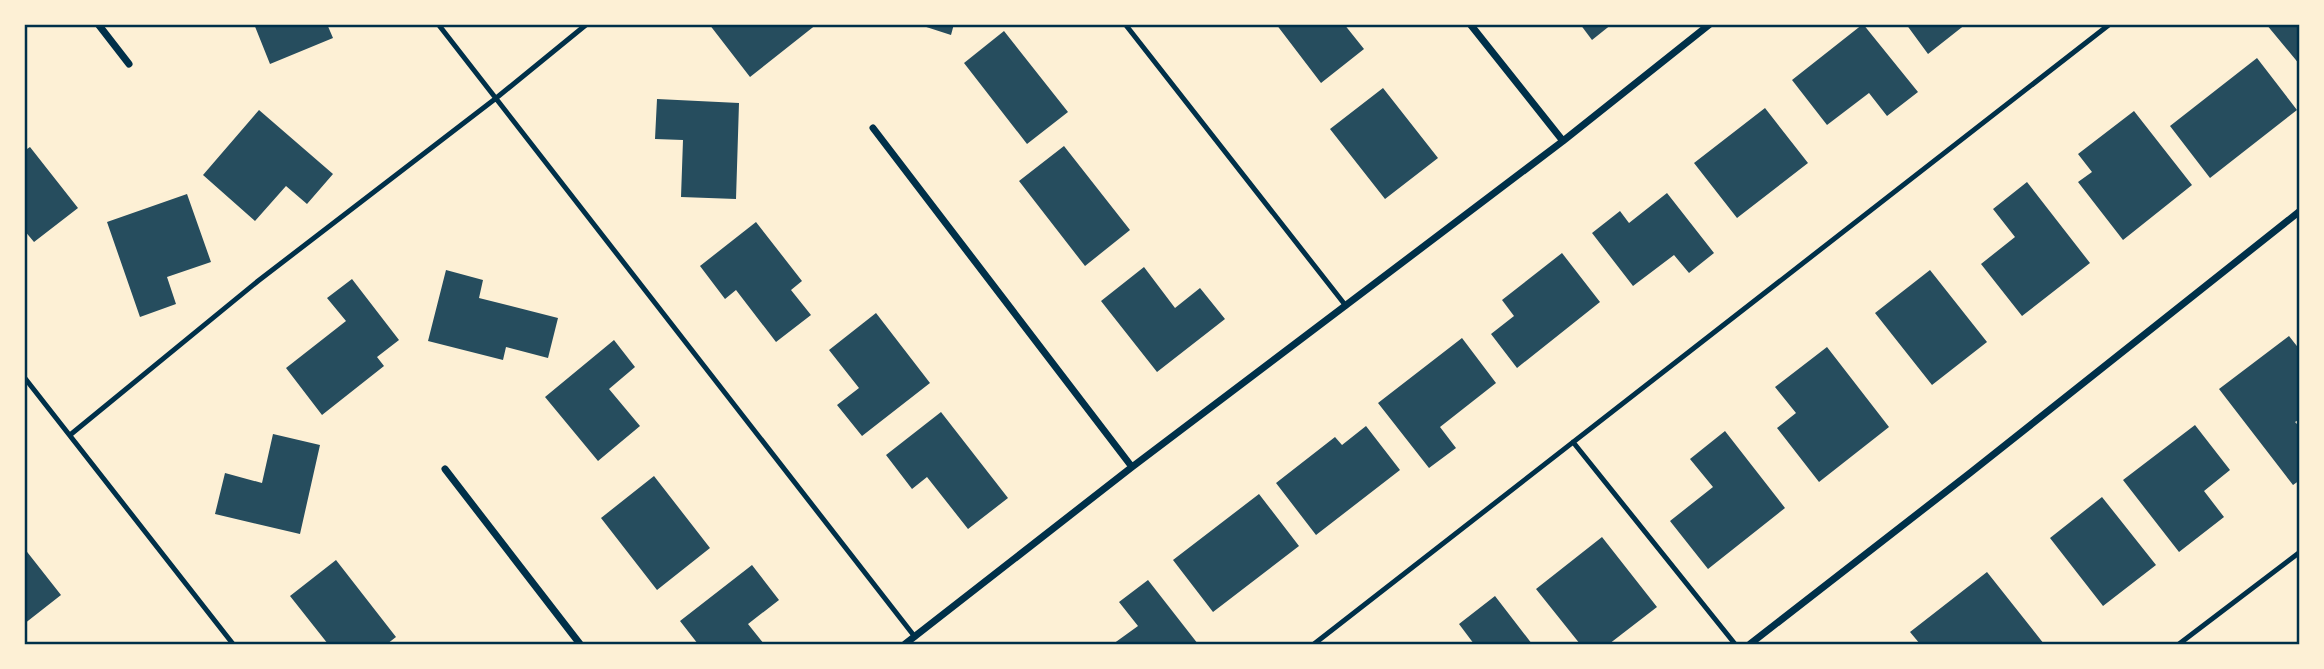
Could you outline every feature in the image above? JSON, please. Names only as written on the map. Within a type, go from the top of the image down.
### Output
[{"type":"street","points":[[98,24],[130,64]]},
{"type":"street","points":[[1470,24],[1563,141]]},
{"type":"street","points":[[905,645],[1132,467],[1563,141],[1710,24]]},
{"type":"street","points":[[873,128],[1132,467]]},
{"type":"street","points":[[1750,645],[2300,211]]},
{"type":"street","points":[[445,470],[580,645]]},
{"type":"lane","points":[[438,24],[915,637]]},
{"type":"lane","points":[[70,435],[258,281],[495,99],[587,24]]},
{"type":"lane","points":[[1125,24],[1346,306]]},
{"type":"lane","points":[[1314,645],[2110,24]]},
{"type":"lane","points":[[24,377],[233,645]]},
{"type":"lane","points":[[1573,442],[1735,645]]},
{"type":"lane","points":[[2179,645],[2300,552]]},
{"type":"building","points":[[254,24],[327,24],[333,38],[270,64]]},
{"type":"building","points":[[709,24],[817,24],[750,77]]},
{"type":"building","points":[[917,24],[954,24],[951,35]]},
{"type":"building","points":[[1276,24],[1344,24],[1364,49],[1321,83]]},
{"type":"building","points":[[1580,24],[1612,24],[1592,40]]},
{"type":"building","points":[[1863,24],[1918,92],[1887,116],[1869,93],[1827,125],[1792,80]]},
{"type":"building","points":[[1906,24],[1966,24],[1928,54]]},
{"type":"building","points":[[2266,24],[2300,24],[2300,65]]},
{"type":"building","points":[[1004,31],[1068,112],[1027,144],[964,63]]},
{"type":"building","points":[[2257,58],[2297,110],[2210,178],[2170,126]]},
{"type":"building","points":[[1383,88],[1438,158],[1385,199],[1330,129]]},
{"type":"building","points":[[657,99],[739,103],[736,199],[681,197],[683,140],[655,139]]},
{"type":"building","points":[[1765,108],[1808,163],[1737,218],[1694,163]]},
{"type":"building","points":[[259,110],[333,174],[307,204],[286,186],[255,221],[203,175]]},
{"type":"building","points":[[2134,111],[2192,185],[2123,240],[2078,182],[2092,172],[2078,154]]},
{"type":"building","points":[[1064,146],[1130,230],[1085,266],[1019,181]]},
{"type":"building","points":[[30,147],[78,208],[34,242],[24,230],[24,151]]},
{"type":"building","points":[[2027,182],[2090,263],[2022,316],[1981,264],[2015,237],[1993,209]]},
{"type":"building","points":[[1667,193],[1714,253],[1689,273],[1674,255],[1633,286],[1592,233],[1620,211],[1629,223]]},
{"type":"building","points":[[187,194],[211,262],[167,277],[176,304],[140,317],[107,222]]},
{"type":"building","points":[[756,222],[802,281],[791,290],[811,315],[776,342],[736,290],[725,299],[700,266]]},
{"type":"building","points":[[1562,253],[1600,302],[1517,368],[1491,334],[1514,316],[1502,300]]},
{"type":"building","points":[[1144,267],[1175,308],[1200,288],[1225,319],[1157,372],[1101,301]]},
{"type":"building","points":[[446,270],[483,280],[479,298],[558,318],[548,358],[506,347],[503,360],[428,341]]},
{"type":"building","points":[[1930,270],[1987,342],[1932,385],[1875,313]]},
{"type":"building","points":[[352,279],[399,340],[377,357],[384,366],[322,415],[286,368],[346,321],[327,298]]},
{"type":"building","points":[[876,313],[930,383],[862,436],[837,405],[859,388],[829,350]]},
{"type":"building","points":[[2289,336],[2300,350],[2300,419],[2295,422],[2300,427],[2300,480],[2293,485],[2219,389]]},
{"type":"building","points":[[1462,338],[1496,383],[1440,427],[1456,448],[1429,468],[1378,403]]},
{"type":"building","points":[[614,340],[635,367],[609,389],[640,426],[598,461],[545,397]]},
{"type":"building","points":[[1827,347],[1889,427],[1819,482],[1777,428],[1796,413],[1775,387]]},
{"type":"building","points":[[941,412],[1008,498],[968,529],[927,477],[912,489],[886,455]]},
{"type":"building","points":[[2195,425],[2230,470],[2204,491],[2224,517],[2179,552],[2123,480]]},
{"type":"building","points":[[1366,426],[1400,470],[1316,535],[1276,483],[1335,437],[1342,445]]},
{"type":"building","points":[[1725,431],[1785,508],[1708,569],[1670,521],[1713,487],[1690,459]]},
{"type":"building","points":[[273,434],[320,445],[300,534],[215,514],[225,473],[262,483]]},
{"type":"building","points":[[654,476],[710,548],[657,590],[601,518]]},
{"type":"building","points":[[1259,494],[1299,546],[1213,612],[1173,560]]},
{"type":"building","points":[[2102,497],[2156,565],[2103,606],[2050,538]]},
{"type":"building","points":[[1602,537],[1657,607],[1609,644],[1580,644],[1536,589]]},
{"type":"building","points":[[24,548],[61,595],[24,624]]},
{"type":"building","points":[[336,560],[396,637],[387,644],[328,644],[290,596]]},
{"type":"building","points":[[752,565],[779,600],[748,624],[764,644],[698,644],[680,621]]},
{"type":"building","points":[[1987,572],[2044,644],[1920,644],[1910,632]]},
{"type":"building","points":[[1148,580],[1198,644],[1113,644],[1138,626],[1119,602]]},
{"type":"building","points":[[1495,596],[1532,644],[1474,644],[1459,624]]}]
